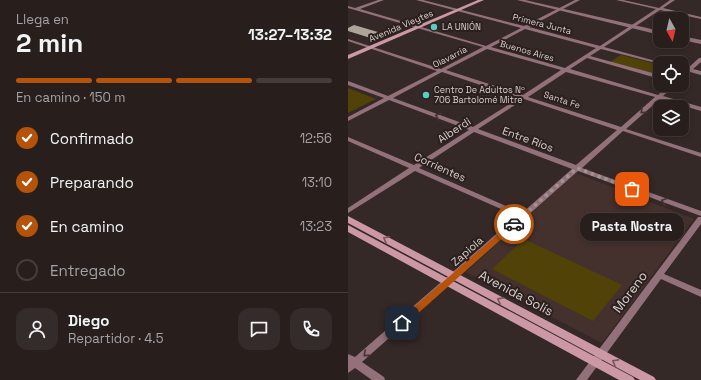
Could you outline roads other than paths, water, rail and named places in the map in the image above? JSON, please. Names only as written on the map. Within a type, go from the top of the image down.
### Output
[{"type":"main road","name":"Avenida Vieytes","points":[[456,10],[477,0]]},
{"type":"main road","name":"Avenida Vieytes","points":[[348,56],[482,0]]},
{"type":"main road","name":"Avenida Solís","points":[[348,219],[451,279]]},
{"type":"main road","name":"Avenida Solís","points":[[348,228],[451,279],[598,358],[650,380]]},
{"type":"main road","name":"Avenida Solís","points":[[598,358],[629,380]]},
{"type":"street","points":[[348,12],[382,0]]},
{"type":"street","name":"Primera Junta","points":[[418,0],[653,61]]},
{"type":"street","points":[[520,0],[653,31]]},
{"type":"street","name":"Olavarría","points":[[348,119],[578,0]]},
{"type":"street","points":[[618,0],[701,18]]},
{"type":"street","name":"Alberdi","points":[[348,211],[673,0]]},
{"type":"street","name":"Buenos Aires","points":[[348,7],[701,109]]},
{"type":"street","points":[[689,39],[701,42]]},
{"type":"street","name":"Santa Fe","points":[[348,40],[701,155]]},
{"type":"street","points":[[586,56],[653,75]]},
{"type":"street","points":[[689,70],[701,59]]},
{"type":"street","points":[[689,70],[701,73]]},
{"type":"street","name":"Entre Ríos","points":[[348,83],[701,214]]},
{"type":"street","name":"Zapiola","points":[[350,364],[451,279],[664,92]]},
{"type":"street","name":"Corrientes","points":[[348,139],[523,216]]},
{"type":"street","name":"Moreno","points":[[581,380],[701,219]]},
{"type":"street","points":[[659,275],[701,294]]},
{"type":"street","points":[[350,364],[380,380]]},
{"type":"place","name":"LA UNIÓN","points":[[434,27]]},
{"type":"place","name":"Centro De Adultos Nº 706 Bartolomé Mitre","points":[[426,95]]},
{"type":"place","name":"Pasta Nostra","points":[[632,189]]}]
